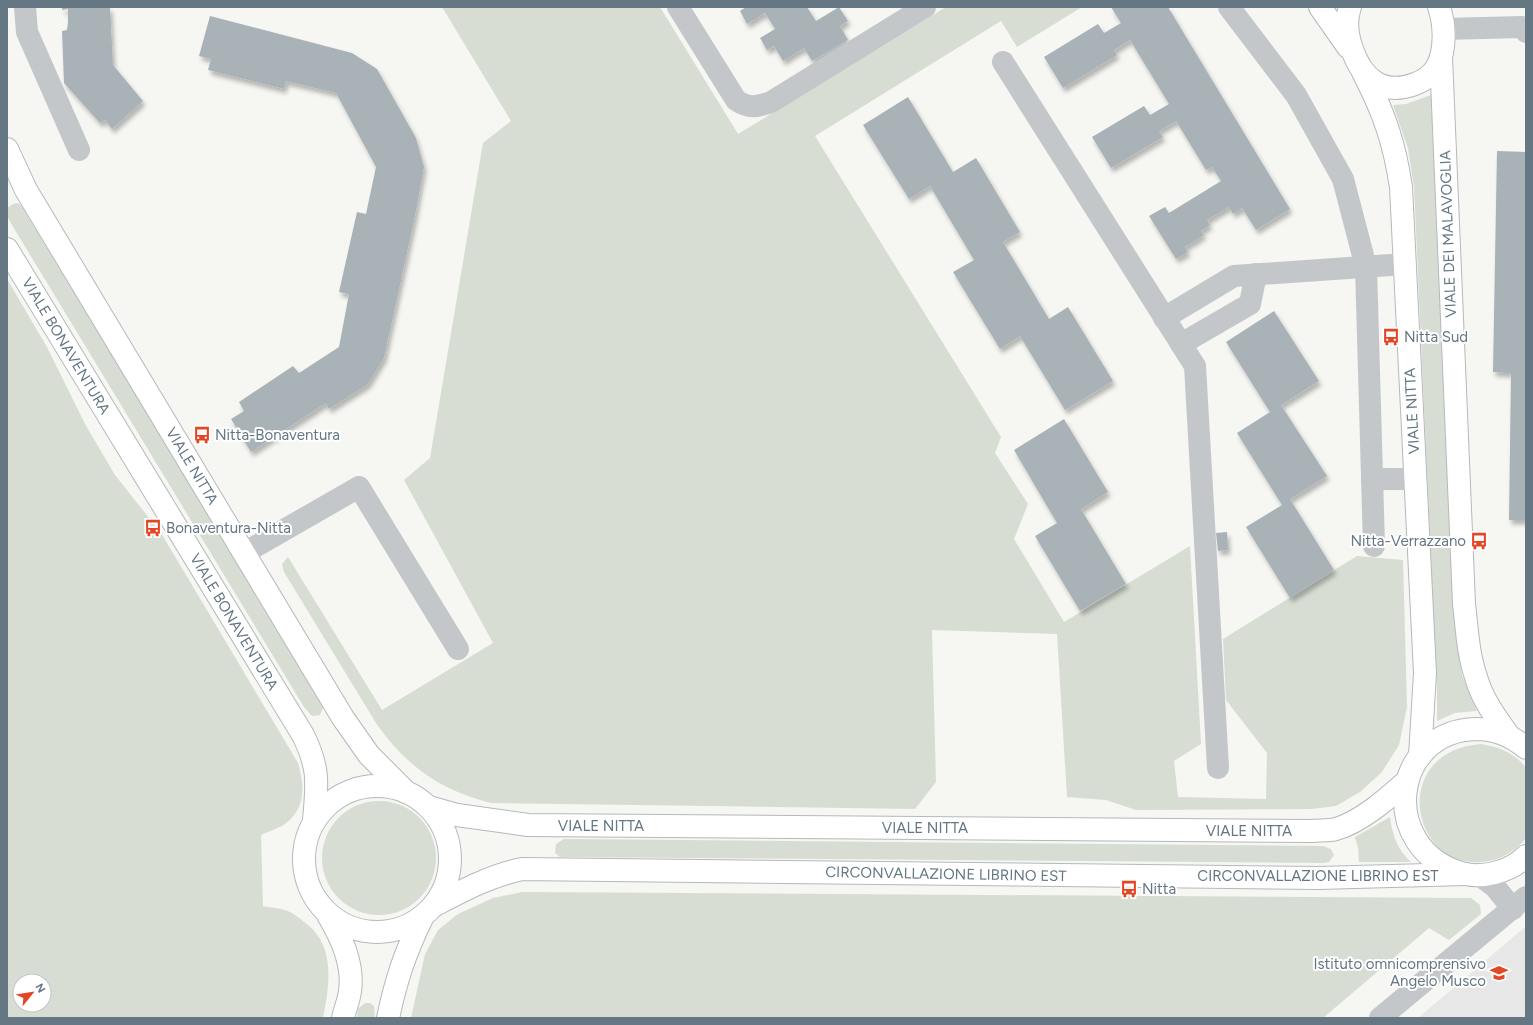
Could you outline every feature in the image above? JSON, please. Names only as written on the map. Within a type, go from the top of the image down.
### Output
[{"type":"main road","name":"VIALE NITTA","points":[[1320,7],[1359,64],[1381,108],[1396,155],[1401,187],[1425,673],[1420,756]]},
{"type":"main road","points":[[1350,7],[1347,27],[1359,64],[1373,81],[1382,86],[1404,88],[1428,77],[1436,68],[1440,57],[1442,15]]},
{"type":"main road","name":"VIALE DEI MALAVOGLIA","points":[[1440,57],[1464,604],[1468,644],[1476,678],[1483,695],[1517,742]]},
{"type":"main road","name":"VIALE NITTA","points":[[7,149],[26,190],[348,724],[369,755],[406,792]]},
{"type":"main road","name":"VIALE BONAVENTURA","points":[[7,249],[303,735],[312,754],[316,770],[314,821]]},
{"type":"main road","points":[[1472,874],[1450,869],[1436,862],[1415,840],[1405,811],[1407,781],[1420,756],[1441,738],[1468,729],[1482,729],[1517,742]]},
{"type":"main road","name":"VIALE NITTA","points":[[429,807],[457,815],[528,825],[1311,831],[1336,828],[1362,816],[1385,801],[1407,781]]},
{"type":"main road","points":[[343,1018],[350,990],[348,958],[340,936],[314,896],[306,877],[305,868],[307,839],[314,821],[334,800],[360,788],[388,786],[406,792],[429,807],[441,823],[450,850],[450,870],[443,893],[429,911],[407,947],[397,977],[388,1018]]},
{"type":"main road","name":"CIRCONVALLAZIONE LIBRINO EST","points":[[325,911],[349,927],[368,932],[396,930],[474,884],[498,875],[522,869],[1318,878],[1491,874],[1521,862]]},
{"type":"street","points":[[25,7],[27,32],[79,150]]},
{"type":"street","points":[[678,7],[736,100],[746,107],[757,107],[771,102],[925,7]]},
{"type":"street","points":[[1229,7],[1296,95],[1342,179],[1366,267],[1374,546]]},
{"type":"street","points":[[1442,15],[1522,27],[1526,32]]},
{"type":"street","points":[[1003,62],[1195,366],[1218,768]]},
{"type":"street","points":[[1164,318],[1234,276],[1405,264]]},
{"type":"street","points":[[1181,344],[1250,304],[1256,274]]},
{"type":"street","points":[[1372,479],[1415,479]]},
{"type":"street","points":[[244,553],[359,487],[458,649]]},
{"type":"street","points":[[1380,1018],[1519,903],[1472,874]]},
{"type":"shaded area","points":[[442,7],[660,7],[738,134],[946,7],[1082,7],[1017,47],[1001,21],[815,136],[1001,437],[995,453],[1028,504],[1014,539],[1064,622],[1190,546],[1201,744],[1174,761],[1178,797],[1266,799],[1267,753],[1226,700],[1223,639],[1357,556],[1403,560],[1407,707],[1399,745],[1382,772],[1360,792],[1336,806],[1312,809],[1136,810],[1106,800],[1067,797],[1057,634],[932,630],[936,782],[915,809],[491,803],[456,791],[440,783],[412,764],[399,752],[376,723],[284,572],[282,564],[288,557],[382,710],[493,643],[404,480],[430,458],[483,143],[511,121]]},
{"type":"shaded area","points":[[1431,95],[1455,630],[1462,675],[1477,711],[1455,713],[1437,721],[1437,691],[1414,187],[1408,148],[1393,105],[1406,104]]},
{"type":"shaded area","points":[[18,203],[22,207],[324,705],[320,715],[312,716],[304,707],[12,225],[7,216],[7,208]]},
{"type":"shaded area","points":[[7,279],[47,347],[85,424],[115,475],[161,533],[298,763],[302,781],[302,798],[296,813],[282,826],[261,835],[263,906],[280,909],[295,915],[314,930],[321,941],[326,953],[328,965],[327,991],[323,1018],[7,1018]]},
{"type":"shaded area","points":[[1481,744],[1494,747],[1512,755],[1517,758],[1526,768],[1526,838],[1507,854],[1482,862],[1458,859],[1439,848],[1426,830],[1420,808],[1422,786],[1432,766],[1452,751]]},
{"type":"shaded area","points":[[379,801],[401,805],[420,817],[432,836],[436,858],[432,880],[420,899],[401,911],[379,915],[357,911],[338,899],[326,880],[322,858],[326,836],[338,817],[357,805]]},
{"type":"shaded area","points":[[1390,817],[1396,842],[1406,858],[1411,862],[1359,862],[1358,848],[1355,837]]},
{"type":"shaded area","points":[[564,839],[1323,846],[1331,849],[1334,855],[1329,862],[1324,863],[560,857],[555,853],[556,844]]},
{"type":"shaded area","points":[[522,892],[1471,898],[1480,905],[1481,914],[1449,940],[1429,928],[1323,1018],[411,1018],[425,954],[438,930],[458,914],[493,898]]},
{"type":"shaded area","name":"Istituto omnicomprensivo Angelo Musco","points":[[1526,927],[1526,1018],[1418,1018],[1524,928]]},
{"type":"shaded area","points":[[365,1003],[370,1003],[374,1006],[375,1018],[357,1018],[358,1009]]},
{"type":"building","points":[[62,7],[110,7],[113,65],[143,101],[112,129],[105,120],[100,123],[64,83],[62,31],[67,30],[68,9],[62,10]]},
{"type":"building","points":[[746,7],[807,7],[816,21],[839,7],[848,21],[840,26],[848,40],[812,61],[804,48],[783,61],[774,46],[767,50],[760,38],[775,29],[765,13],[747,24],[740,11]]},
{"type":"building","points":[[1111,7],[1168,7],[1290,209],[1256,230],[1242,208],[1233,214],[1229,207],[1207,220],[1210,225],[1201,231],[1204,235],[1185,247],[1188,252],[1176,259],[1149,216],[1165,207],[1169,213],[1221,181],[1212,167],[1206,170],[1176,121],[1159,131],[1163,137],[1111,168],[1092,137],[1144,106],[1150,115],[1169,104],[1130,40],[1114,50],[1117,55],[1063,88],[1044,57],[1098,24],[1104,33],[1121,23]]},
{"type":"building","points":[[210,16],[352,53],[377,69],[416,138],[424,167],[415,216],[384,358],[368,384],[329,409],[326,403],[251,452],[231,419],[244,411],[239,402],[293,366],[299,373],[339,347],[349,294],[339,292],[357,212],[366,214],[376,167],[336,93],[286,81],[284,89],[208,70],[211,59],[199,56]]},
{"type":"building","points":[[908,97],[953,172],[976,158],[1020,232],[1003,242],[1049,319],[1068,307],[1113,381],[1065,410],[1020,336],[1000,349],[953,272],[974,260],[930,186],[909,199],[863,125]]},
{"type":"building","points":[[1497,151],[1526,152],[1526,520],[1509,520],[1511,373],[1493,372]]},
{"type":"building","points":[[1274,311],[1319,381],[1281,405],[1327,476],[1290,499],[1334,570],[1290,598],[1246,527],[1282,505],[1237,433],[1270,412],[1226,342]]},
{"type":"building","points":[[1064,419],[1108,492],[1081,509],[1126,584],[1080,611],[1035,536],[1057,523],[1014,450]]},
{"type":"building","points":[[1227,532],[1228,550],[1218,551],[1216,533]]},
{"type":"place","name":"Nitta Sud","points":[[1391,337]]},
{"type":"place","name":"Nitta-Bonaventura","points":[[202,435]]},
{"type":"place","name":"Bonaventura-Nitta","points":[[153,528]]},
{"type":"place","name":"Nitta-Verrazzano","points":[[1479,541]]},
{"type":"place","name":"Nitta","points":[[1129,889]]},
{"type":"place","name":"Istituto omnicomprensivo Angelo Musco","points":[[1499,973]]}]
